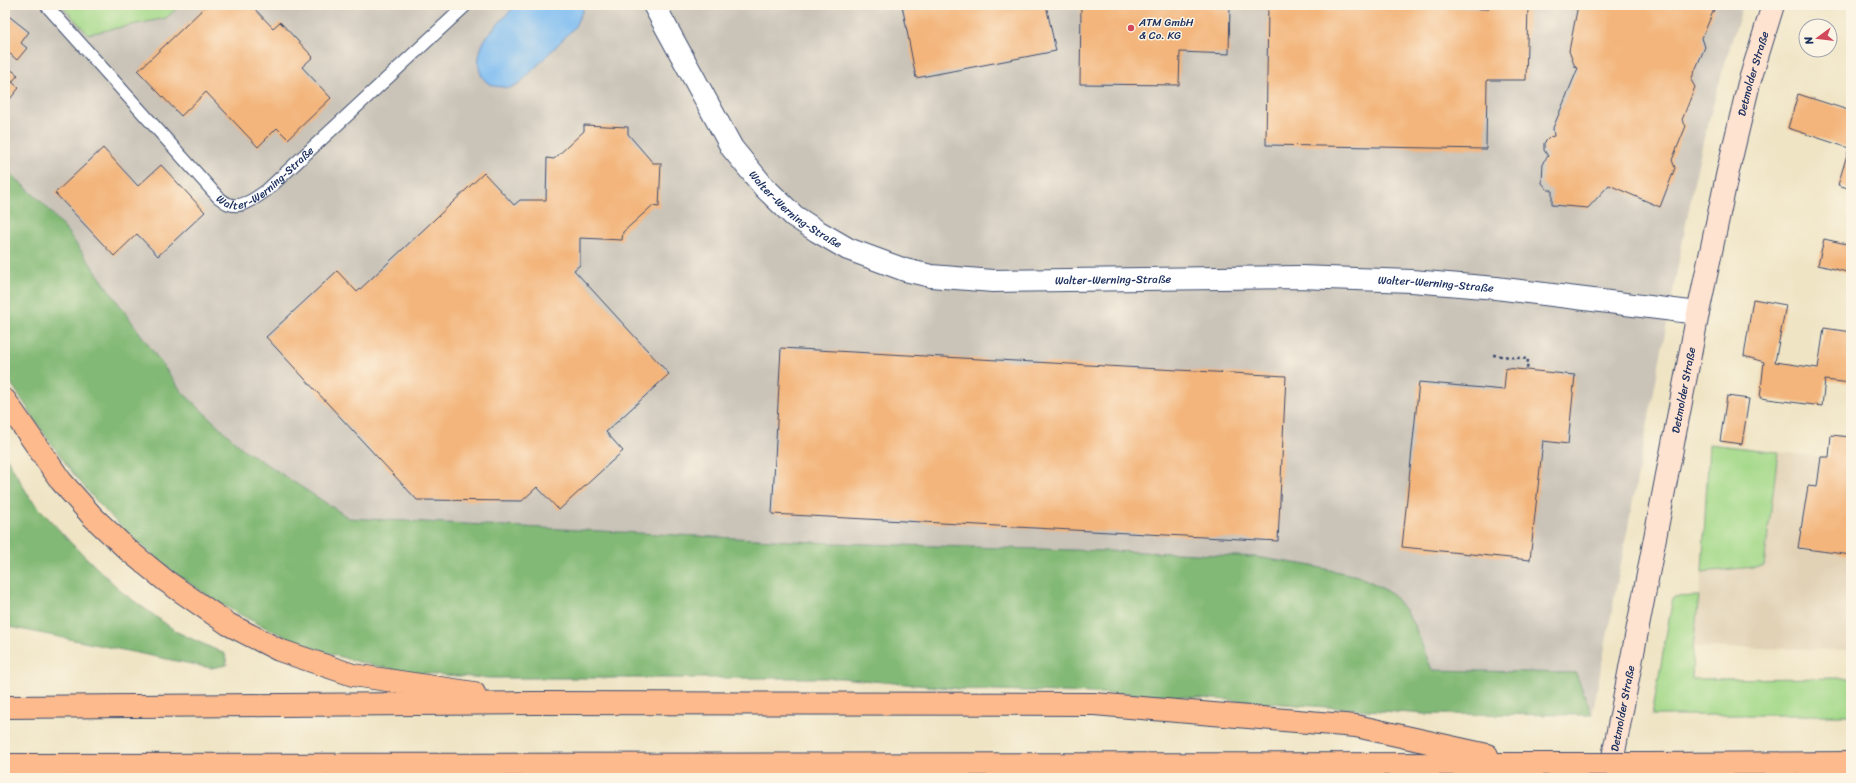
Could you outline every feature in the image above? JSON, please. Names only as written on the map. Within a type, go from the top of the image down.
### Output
[{"type":"highway","points":[[5,400],[61,481],[94,516],[128,550],[166,582],[228,624],[279,650],[353,674],[535,703]]},
{"type":"highway","points":[[5,707],[535,703],[1094,704],[1356,726],[1528,764]]},
{"type":"highway","points":[[5,765],[1851,763]]},
{"type":"street","name":"Walter-Werning-Straße","points":[[654,5],[732,148],[764,187],[794,216],[817,231],[848,249],[904,270],[931,276],[992,281],[1299,277],[1412,281],[1496,288],[1698,314]]},
{"type":"street","name":"Detmolder Straße","points":[[1609,778],[1698,314],[1737,128],[1773,5]]},
{"type":"lane","name":"Walter-Werning-Straße","points":[[46,5],[218,197],[229,204],[240,204],[254,200],[267,190],[466,5]]},
{"type":"path","points":[[1493,355],[1528,359],[1527,370]]},
{"type":"shaded area","points":[[5,5],[61,5],[88,34],[166,18],[181,5],[1743,5],[1723,69],[1703,142],[1693,187],[1592,715],[1575,673],[1432,670],[1415,627],[1393,595],[1358,576],[1307,565],[1255,557],[1176,553],[831,543],[349,518],[243,449],[182,392],[69,234],[44,204],[5,169]]},
{"type":"shaded area","points":[[1778,452],[1851,460],[1851,650],[1693,647],[1702,572],[1764,566]]},
{"type":"green space","points":[[61,5],[181,5],[166,18],[88,34]]},
{"type":"green space","points":[[5,169],[44,204],[69,234],[182,392],[243,449],[349,518],[831,543],[1176,553],[1255,557],[1307,565],[1358,576],[1393,595],[1405,610],[1415,627],[1432,670],[1576,673],[1592,715],[1424,714],[1158,695],[960,689],[840,678],[489,678],[433,674],[396,669],[341,657],[298,642],[256,623],[217,601],[179,576],[144,548],[111,517],[81,483],[44,433],[10,382],[4,365]]},
{"type":"green space","points":[[1709,444],[1778,452],[1764,566],[1702,572]]},
{"type":"green space","points":[[5,455],[30,498],[71,543],[123,593],[177,632],[225,654],[227,665],[211,668],[5,626]]},
{"type":"green space","points":[[1699,596],[1693,647],[1692,679],[1851,678],[1851,715],[1652,715],[1673,597]]},
{"type":"water","points":[[516,5],[581,5],[583,10],[574,28],[521,82],[510,88],[494,86],[482,77],[479,63],[481,48],[488,35]]},
{"type":"building","points":[[207,5],[251,5],[273,28],[280,22],[313,57],[302,67],[331,98],[288,139],[277,128],[258,147],[206,92],[181,116],[138,71]]},
{"type":"building","points":[[902,5],[1046,5],[1056,51],[916,78]]},
{"type":"building","name":"ATM GmbH & Co. KG","points":[[1081,5],[1230,5],[1229,54],[1180,52],[1179,85],[1080,84]]},
{"type":"building","points":[[1268,5],[1388,5],[1488,9],[1489,5],[1528,7],[1526,80],[1487,80],[1486,149],[1266,145]]},
{"type":"building","points":[[1578,5],[1710,5],[1715,7],[1702,38],[1705,47],[1691,80],[1695,87],[1682,120],[1686,126],[1672,160],[1675,168],[1660,207],[1609,185],[1588,208],[1552,205],[1552,190],[1548,190],[1542,183],[1543,162],[1548,156],[1544,150],[1544,143],[1550,137],[1554,136],[1553,128],[1578,68],[1575,67],[1569,51]]},
{"type":"building","points":[[5,13],[29,32],[21,43],[27,48],[17,60],[9,53],[5,58]]},
{"type":"building","points":[[5,65],[18,75],[12,82],[19,88],[5,105]]},
{"type":"building","points":[[1798,94],[1851,111],[1851,189],[1838,185],[1849,148],[1788,128]]},
{"type":"building","points":[[584,125],[628,127],[628,134],[653,163],[661,163],[659,207],[652,206],[623,232],[622,240],[580,238],[580,265],[574,270],[669,374],[606,432],[623,451],[559,510],[537,487],[522,501],[417,500],[266,337],[337,271],[357,292],[484,173],[514,205],[520,200],[546,200],[547,158],[554,159],[584,131]]},
{"type":"building","points":[[103,148],[138,186],[161,165],[205,212],[158,256],[137,234],[114,256],[55,193]]},
{"type":"building","points":[[1824,239],[1851,245],[1851,273],[1818,265]]},
{"type":"building","points":[[1753,299],[1786,305],[1775,362],[1818,368],[1824,328],[1851,332],[1851,383],[1825,380],[1822,406],[1760,398],[1764,362],[1744,356]]},
{"type":"building","points":[[781,348],[1286,376],[1278,541],[772,514]]},
{"type":"building","points":[[1506,368],[1575,375],[1568,444],[1543,441],[1530,560],[1402,547],[1419,382],[1504,390]]},
{"type":"building","points":[[1727,396],[1749,399],[1742,444],[1720,441]]},
{"type":"building","points":[[1831,435],[1851,437],[1851,555],[1798,548],[1808,486],[1817,487],[1821,457],[1829,457]]},
{"type":"place","name":"ATM GmbH & Co. KG","points":[[1131,28]]}]
